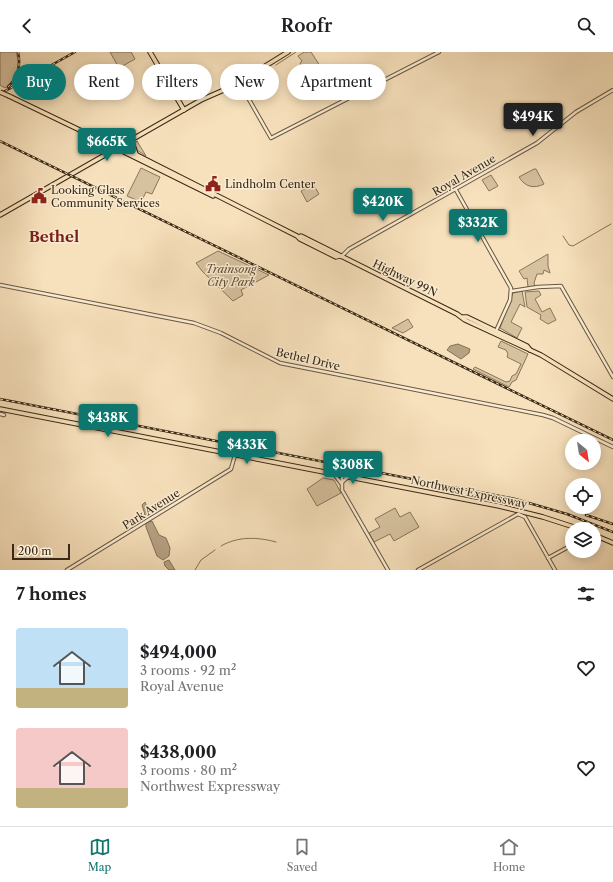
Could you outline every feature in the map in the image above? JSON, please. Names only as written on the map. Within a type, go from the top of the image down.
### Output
[{"type":"main road","points":[[150,52],[184,110]]},
{"type":"main road","points":[[268,64],[288,52]]},
{"type":"main road","name":"Highway 99N","points":[[0,92],[117,148],[206,194],[217,197]]},
{"type":"main road","points":[[0,215],[133,138],[220,92]]},
{"type":"main road","points":[[133,138],[132,143],[138,156]]},
{"type":"main road","name":"Highway 99N","points":[[117,148],[138,156],[217,197],[495,332],[530,350],[613,399]]},
{"type":"main road","name":"Northwest Expressway","points":[[0,409],[523,511],[565,525]]},
{"type":"main road","points":[[601,538],[613,543]]},
{"type":"street","points":[[249,100],[271,138],[439,52]]},
{"type":"street","name":"Royal Avenue","points":[[340,257],[349,250],[540,142],[576,112],[613,90]]},
{"type":"street","points":[[456,190],[508,282],[512,292],[510,300],[495,332]]},
{"type":"street","name":"Bethel Drive","points":[[0,285],[194,322],[212,329],[280,363],[543,415],[613,447]]},
{"type":"street","points":[[512,292],[550,286],[561,286],[613,377]]},
{"type":"street","points":[[0,414],[4,415]]},
{"type":"street","name":"Park Avenue","points":[[67,570],[231,469],[235,455]]},
{"type":"street","points":[[334,474],[388,570]]},
{"type":"street","points":[[341,484],[342,475]]},
{"type":"street","points":[[341,484],[350,477]]},
{"type":"street","points":[[418,570],[518,514],[525,518],[555,570]]},
{"type":"street","points":[[548,558],[565,549]]},
{"type":"green space","points":[[0,52],[16,52],[18,64],[12,64],[12,81],[5,88],[0,85]]},
{"type":"green space","points":[[110,52],[131,52],[135,59],[126,64],[117,64]]},
{"type":"green space","points":[[304,52],[311,52],[319,64],[301,64],[302,61],[298,56]]},
{"type":"green space","points":[[137,141],[146,156],[137,150],[135,144]]},
{"type":"green space","points":[[141,168],[160,177],[152,194],[146,192],[141,202],[127,196]]},
{"type":"green space","points":[[536,169],[544,184],[533,187],[524,183],[519,177]]},
{"type":"green space","points":[[491,175],[498,186],[489,191],[482,180]]},
{"type":"green space","points":[[313,184],[319,194],[307,202],[301,191]]},
{"type":"green space","name":"Trainsong City Park","points":[[218,251],[269,275],[241,290],[243,295],[233,301],[202,271],[196,263]]},
{"type":"green space","points":[[548,254],[548,266],[550,273],[544,270],[543,274],[537,274],[534,283],[535,286],[528,287],[527,278],[524,279],[519,271]]},
{"type":"green space","points":[[522,291],[525,307],[520,304],[511,322],[522,328],[517,338],[500,328],[513,293]]},
{"type":"green space","points":[[539,291],[541,295],[535,299],[542,312],[550,308],[556,320],[548,324],[540,319],[541,315],[527,307],[525,292]]},
{"type":"green space","points":[[408,319],[413,327],[403,333],[392,328]]},
{"type":"green space","points":[[501,341],[528,354],[516,380],[512,382],[509,387],[473,369],[475,367],[506,382],[510,381],[512,376],[516,374],[521,364],[507,357],[508,354],[506,350],[498,347]]},
{"type":"green space","points":[[323,478],[334,480],[341,493],[317,506],[307,489]]},
{"type":"green space","points":[[395,508],[400,517],[410,512],[419,527],[394,541],[390,534],[374,542],[369,533],[380,527],[375,519]]},
{"type":"shaded area","points":[[458,344],[470,349],[469,353],[461,359],[447,350],[450,346]]},
{"type":"shaded area","points":[[145,502],[151,516],[149,517],[145,515],[142,505]]},
{"type":"shaded area","points":[[152,521],[159,535],[166,538],[170,548],[169,556],[163,560],[157,556],[146,527],[146,523]]},
{"type":"shaded area","points":[[169,560],[175,570],[169,570],[165,566],[164,562]]},
{"type":"waterway","points":[[278,64],[296,52]]},
{"type":"waterway","points":[[563,236],[569,245],[573,246],[611,224]]},
{"type":"waterway","points":[[221,546],[234,540],[248,538],[276,542]]},
{"type":"waterway","points":[[195,570],[201,560],[215,550]]},
{"type":"railway","points":[[8,87],[14,80],[18,71],[18,52]]},
{"type":"railway","points":[[0,94],[75,52]]},
{"type":"railway","points":[[0,141],[613,440]]},
{"type":"railway","points":[[0,399],[515,499],[567,514],[613,532]]},
{"type":"railway","points":[[586,515],[613,524]]},
{"type":"place","name":"Lindholm Center","points":[[213,184]]},
{"type":"place","name":"Looking Glass Community Services","points":[[39,196]]},
{"type":"district","name":"Bethel","points":[[54,237]]}]
